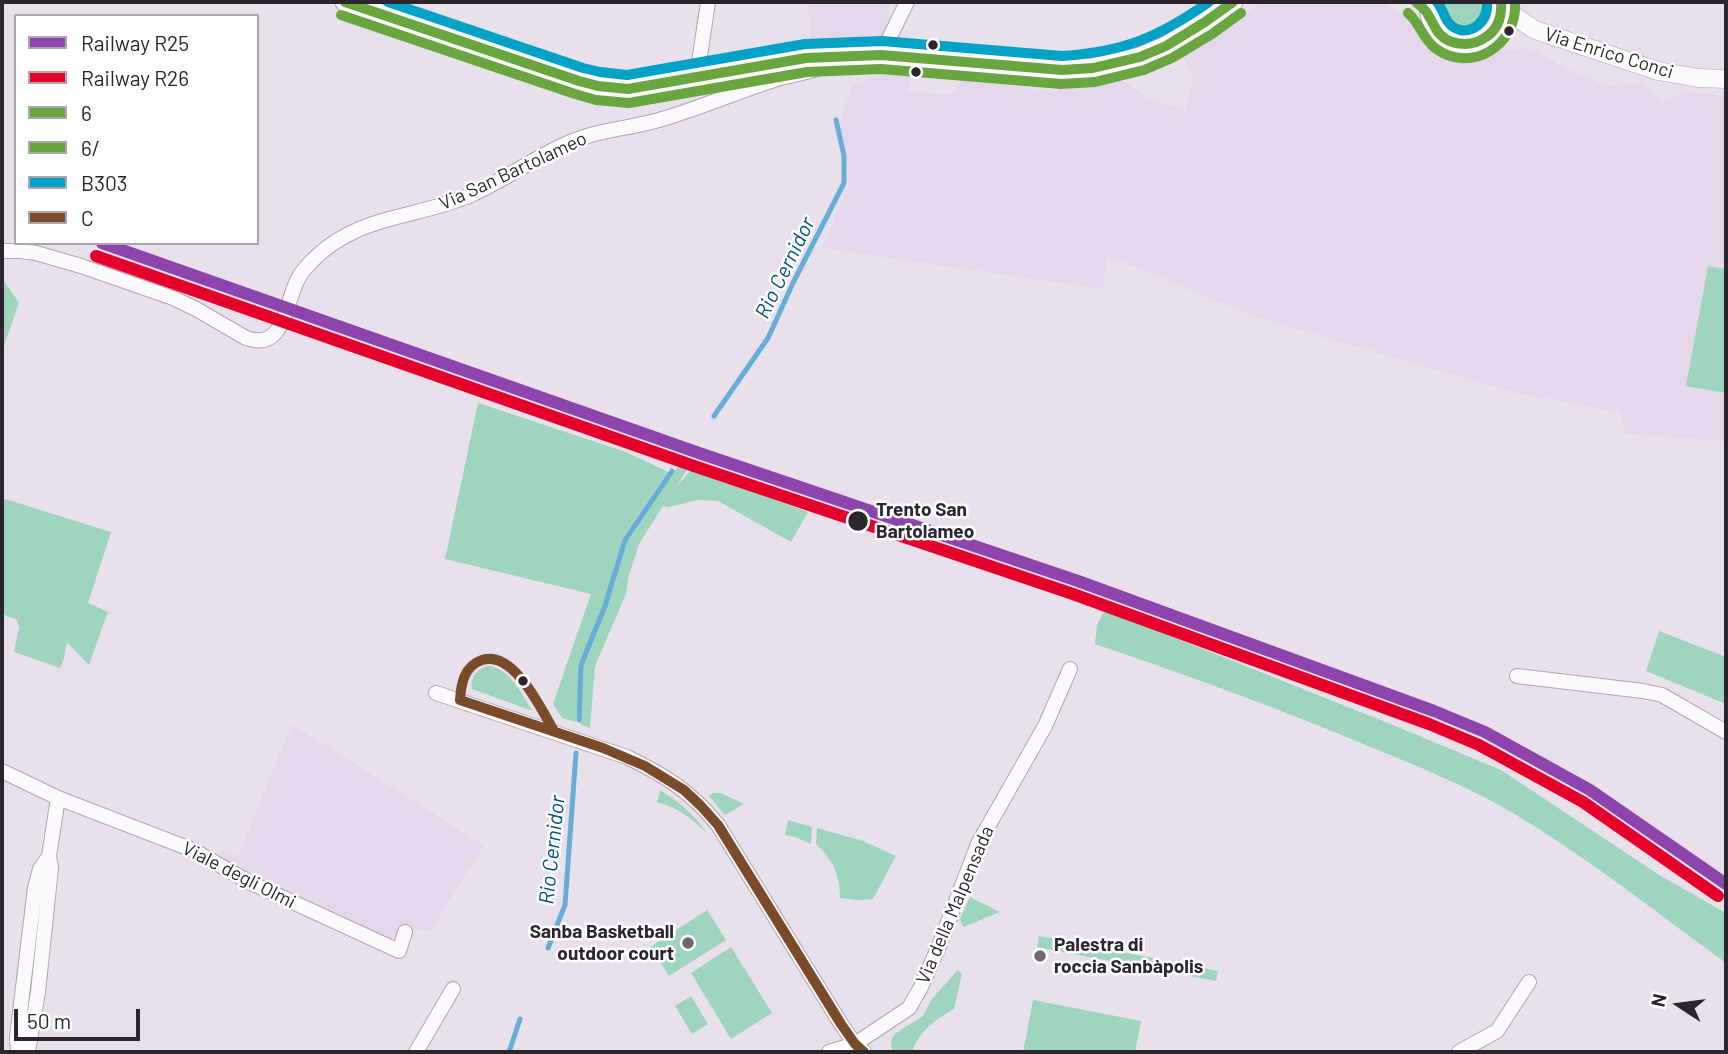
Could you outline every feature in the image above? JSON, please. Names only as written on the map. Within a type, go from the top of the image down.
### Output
[{"type":"main road","points":[[351,3],[541,69],[598,86],[628,89],[801,58],[881,55],[1062,70],[1093,68],[1140,57],[1166,46],[1233,2]]},
{"type":"main road","points":[[1425,6],[1439,33],[1448,40],[1470,44],[1490,35],[1500,18],[1502,5]]},
{"type":"street","points":[[697,76],[708,2]]},
{"type":"street","points":[[881,55],[908,2]]},
{"type":"street","name":"Via Enrico Conci","points":[[1502,5],[1535,30],[1658,71],[1698,78],[1726,79]]},
{"type":"street","name":"Via Enrico Conci","points":[[1490,35],[1535,30]]},
{"type":"street","name":"Via San Bartolameo","points":[[2,251],[36,253],[81,266],[173,298],[239,335],[255,341],[264,341],[274,336],[280,328],[300,274],[328,247],[359,228],[457,201],[586,136],[642,125],[687,112],[779,79],[827,66],[840,57]]},
{"type":"street","name":"Via della Malpensada","points":[[829,1052],[860,1048],[909,1008],[939,946],[978,844],[1045,726],[1070,669]]},
{"type":"street","points":[[1517,676],[1662,695],[1726,732]]},
{"type":"street","points":[[436,693],[627,757],[655,770],[686,791],[718,825],[841,1024],[860,1048]]},
{"type":"street","name":"Viale degli Olmi","points":[[2,771],[58,798],[193,850],[249,883],[399,951],[404,932]]},
{"type":"street","points":[[18,1052],[17,1037],[30,991],[51,868],[49,856],[58,798]]},
{"type":"street","points":[[1459,1052],[1497,1031],[1529,982]]},
{"type":"street","points":[[416,1052],[453,989]]},
{"type":"street","points":[[28,1052],[30,991]]},
{"type":"shaded area","points":[[808,2],[883,2],[888,12],[889,26],[876,47],[811,48]]},
{"type":"shaded area","points":[[1262,2],[1383,2],[1408,17],[1423,40],[1445,59],[1469,61],[1494,51],[1531,48],[1606,86],[1643,83],[1661,101],[1686,92],[1726,95],[1726,441],[1625,434],[1622,413],[1516,393],[1262,319],[1107,256],[1103,289],[822,248],[849,184],[839,124],[853,83],[886,74],[910,76],[909,91],[951,95],[962,80],[1054,91],[1123,79],[1146,97],[1185,111],[1193,77],[1181,55]]},
{"type":"shaded area","points":[[292,724],[484,845],[431,931],[415,929],[391,939],[242,874],[218,858],[223,849],[238,856]]},
{"type":"green space","points":[[1444,2],[1486,2],[1485,13],[1473,26],[1457,27],[1445,14]]},
{"type":"green space","points":[[1708,266],[1726,269],[1726,393],[1686,386]]},
{"type":"green space","points":[[2,278],[19,303],[2,351]]},
{"type":"green space","points":[[478,403],[626,452],[668,472],[623,538],[604,604],[580,664],[576,722],[562,718],[553,704],[591,594],[445,559]]},
{"type":"green space","points":[[681,462],[688,468],[676,487],[692,469],[808,512],[791,542],[718,501],[698,500],[663,506],[639,544],[626,594],[595,666],[590,728],[580,724],[583,665],[606,606],[627,539]]},
{"type":"green space","points":[[2,498],[111,532],[88,603],[108,612],[89,665],[67,642],[60,668],[14,652],[19,627],[17,620],[2,614]]},
{"type":"green space","points":[[1105,610],[1501,770],[1661,876],[1726,913],[1726,963],[1568,848],[1478,794],[1300,718],[1095,644],[1097,625]]},
{"type":"green space","points":[[1659,631],[1726,657],[1726,704],[1646,671]]},
{"type":"green space","points":[[487,666],[495,667],[508,676],[533,711],[472,689],[475,674]]},
{"type":"green space","points":[[660,790],[686,809],[708,834],[685,815],[657,802]]},
{"type":"green space","points":[[721,793],[744,804],[725,815],[709,796]]},
{"type":"green space","points":[[788,820],[812,827],[811,844],[785,835]]},
{"type":"green space","points":[[817,828],[863,841],[896,856],[873,899],[840,898],[839,882],[834,868],[816,844]]},
{"type":"green space","points":[[970,897],[1000,912],[963,927],[960,919]]},
{"type":"green space","name":"Sanba Basketball outdoor court","points":[[707,910],[726,940],[669,976],[650,947]]},
{"type":"green space","points":[[1039,936],[1153,958],[1151,969],[1037,947]]},
{"type":"green space","points":[[731,947],[772,1013],[731,1039],[691,973]]},
{"type":"green space","points":[[1166,961],[1218,971],[1216,981],[1164,971]]},
{"type":"green space","points":[[958,970],[962,974],[954,1009],[928,1027],[912,1052],[893,1052],[892,1038],[924,1014],[932,999]]},
{"type":"green space","points":[[691,996],[708,1024],[692,1034],[675,1006]]},
{"type":"green space","points":[[1033,1000],[1141,1021],[1135,1052],[1023,1052]]},
{"type":"waterway","name":"Rio Cernidor","points":[[714,416],[768,338],[844,183],[844,156],[836,120]]},
{"type":"waterway","name":"Rio Cernidor","points":[[579,720],[581,665],[605,606],[625,540],[672,471]]},
{"type":"waterway","name":"Rio Cernidor","points":[[548,948],[565,905],[576,753]]},
{"type":"waterway","name":"Rio Cernidor","points":[[509,1052],[520,1019]]},
{"type":"rail line","name":"R25","points":[[108,245],[699,453],[1078,581],[1434,711],[1485,732],[1590,790],[1726,884]]},
{"type":"rail line","name":"R26","points":[[96,256],[694,466],[1073,594],[1429,724],[1479,745],[1583,802],[1718,896]]},
{"type":"transit line","name":"6","points":[[345,2],[579,81],[628,89],[806,58],[881,55],[1062,70],[1093,68],[1140,57],[1166,46],[1233,2]]},
{"type":"transit line","name":"B303","points":[[388,2],[583,68],[627,75],[805,44],[882,41],[1062,56],[1084,54],[1140,41],[1174,25],[1209,2]]},
{"type":"transit line","name":"6","points":[[1416,2],[1426,11],[1440,35],[1459,44],[1480,41],[1494,30],[1500,17],[1501,2]]},
{"type":"transit line","name":"B303","points":[[1437,2],[1448,22],[1460,30],[1467,30],[1479,24],[1487,3]]},
{"type":"transit line","name":"6/","points":[[1408,13],[1435,48],[1449,56],[1477,57],[1500,43],[1509,31],[1515,2]]},
{"type":"transit line","name":"6/","points":[[341,15],[575,94],[596,100],[629,103],[807,72],[881,69],[1061,84],[1095,82],[1144,70],[1172,58],[1241,13]]},
{"type":"transit line","name":"C","points":[[554,731],[534,696],[505,664],[494,659],[482,660],[467,671],[460,700],[603,748],[645,766],[684,790],[701,806],[718,825],[841,1024],[864,1052]]},
{"type":"place","name":"Trento San Bartolameo","points":[[858,521]]},
{"type":"place","name":"Sanba Basketball outdoor court","points":[[688,943]]},
{"type":"place","name":"Palestra di roccia Sanbàpolis","points":[[1040,956]]}]
